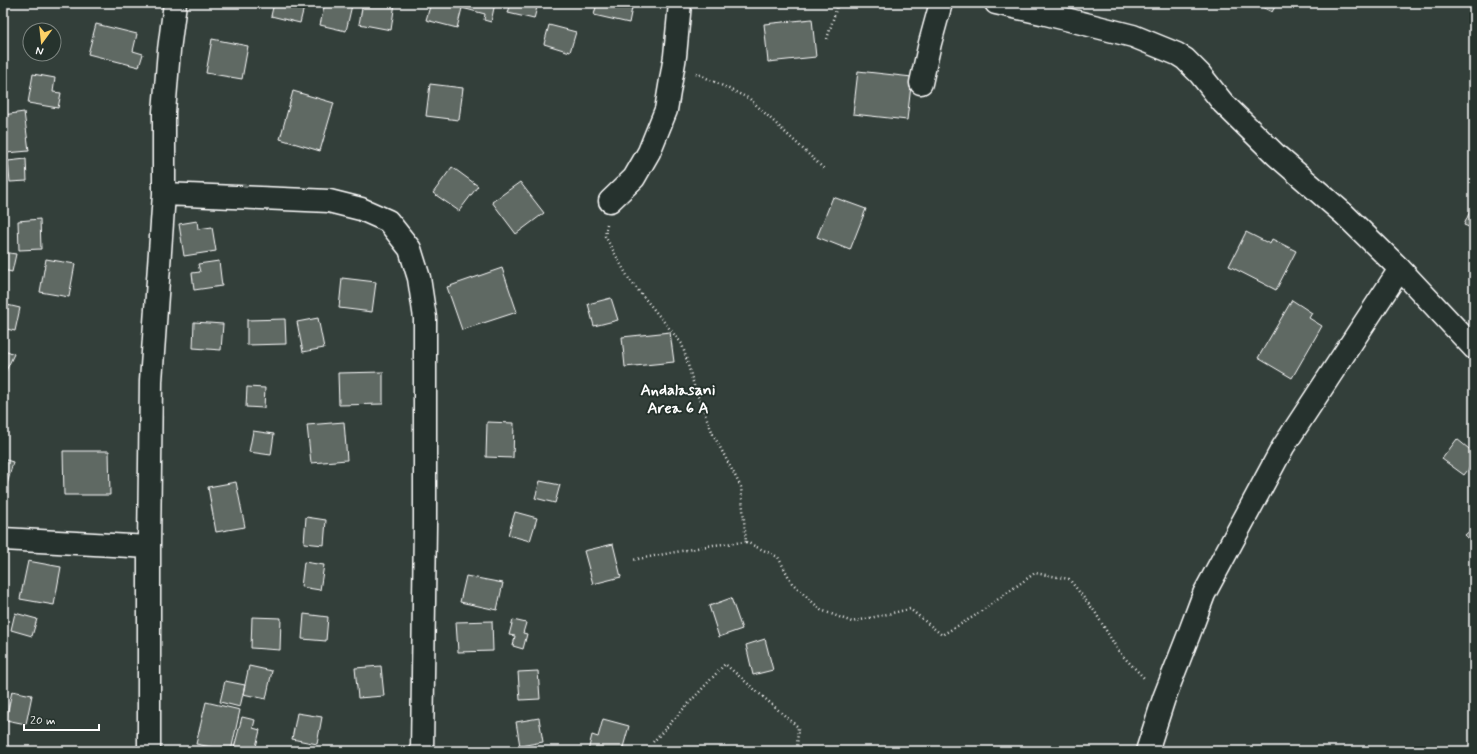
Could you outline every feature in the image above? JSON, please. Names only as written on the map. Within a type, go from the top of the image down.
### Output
[{"type":"street","points":[[149,751],[151,381],[164,194],[164,112],[168,50],[175,3]]},
{"type":"street","points":[[610,201],[634,178],[649,152],[666,110],[675,56],[680,3]]},
{"type":"street","points":[[921,83],[930,42],[941,3]]},
{"type":"street","points":[[996,3],[1133,36],[1177,54],[1185,59],[1200,74],[1223,103],[1276,155],[1344,214],[1400,269],[1474,348]]},
{"type":"street","points":[[164,194],[329,201],[361,209],[388,221],[410,249],[419,278],[425,318],[425,525],[422,751]]},
{"type":"street","points":[[1147,751],[1164,698],[1204,594],[1283,448],[1400,269]]},
{"type":"street","points":[[3,539],[149,547]]},
{"type":"path","points":[[827,39],[838,3]]},
{"type":"path","points":[[675,56],[692,71],[750,99],[824,168]]},
{"type":"path","points":[[610,201],[606,236],[629,279],[682,344],[695,389],[713,434],[741,487],[746,542]]},
{"type":"path","points":[[633,560],[713,545],[746,542],[778,557],[792,582],[821,610],[852,622],[910,609],[942,635],[973,617],[1035,573],[1069,579],[1095,612],[1119,652],[1164,698]]},
{"type":"path","points":[[653,742],[726,664],[798,727],[797,751]]},
{"type":"building","points":[[274,3],[305,3],[300,23],[271,16]]},
{"type":"building","points":[[325,3],[352,5],[346,31],[320,25]]},
{"type":"building","points":[[363,3],[395,3],[391,30],[359,24]]},
{"type":"building","points":[[431,3],[495,3],[491,22],[484,20],[485,14],[462,8],[457,28],[426,20]]},
{"type":"building","points":[[511,3],[538,3],[534,19],[508,13]]},
{"type":"building","points":[[597,3],[633,3],[629,23],[594,15]]},
{"type":"building","points":[[1254,3],[1277,3],[1272,12]]},
{"type":"building","points":[[812,19],[816,57],[768,62],[764,24]]},
{"type":"building","points":[[96,24],[137,34],[133,51],[143,54],[139,67],[88,54]]},
{"type":"building","points":[[549,25],[576,32],[570,52],[544,44]]},
{"type":"building","points":[[212,39],[248,46],[242,79],[206,73]]},
{"type":"building","points":[[858,71],[912,77],[907,120],[853,114]]},
{"type":"building","points":[[33,74],[55,78],[53,92],[61,93],[58,108],[28,103]]},
{"type":"building","points":[[430,84],[463,88],[459,120],[426,116]]},
{"type":"building","points":[[293,91],[334,103],[320,151],[280,139]]},
{"type":"building","points":[[24,112],[29,151],[6,153],[3,115]]},
{"type":"building","points":[[26,159],[27,181],[10,182],[8,161]]},
{"type":"building","points":[[452,167],[478,186],[459,211],[433,193]]},
{"type":"building","points":[[520,182],[544,213],[516,234],[492,202]]},
{"type":"building","points":[[833,197],[866,209],[850,250],[817,237]]},
{"type":"building","points":[[1474,202],[1474,229],[1464,225]]},
{"type":"building","points":[[40,219],[41,249],[19,250],[18,221]]},
{"type":"building","points":[[197,221],[198,229],[212,227],[216,251],[184,256],[179,224]]},
{"type":"building","points":[[1246,232],[1270,244],[1272,239],[1296,251],[1276,290],[1229,266]]},
{"type":"building","points":[[3,252],[16,254],[12,272],[3,270]]},
{"type":"building","points":[[46,259],[75,264],[69,297],[40,292]]},
{"type":"building","points":[[219,261],[222,286],[194,290],[192,273],[200,272],[198,264]]},
{"type":"building","points":[[502,268],[517,312],[462,330],[447,287]]},
{"type":"building","points":[[342,278],[376,282],[372,312],[339,308]]},
{"type":"building","points":[[611,298],[618,320],[594,326],[588,304]]},
{"type":"building","points":[[1292,300],[1312,313],[1309,318],[1322,326],[1292,378],[1258,358]]},
{"type":"building","points":[[3,304],[20,308],[15,331],[3,328]]},
{"type":"building","points":[[318,318],[324,348],[303,352],[297,322]]},
{"type":"building","points":[[285,319],[286,344],[247,345],[247,320]]},
{"type":"building","points":[[194,322],[223,324],[221,350],[193,348]]},
{"type":"building","points":[[670,332],[674,362],[625,367],[622,337]]},
{"type":"building","points":[[3,349],[14,354],[3,377]]},
{"type":"building","points":[[383,372],[383,404],[339,405],[338,373]]},
{"type":"building","points":[[247,387],[265,388],[264,408],[246,407]]},
{"type":"building","points":[[344,422],[347,460],[311,463],[307,425]]},
{"type":"building","points":[[487,422],[514,423],[513,458],[486,457]]},
{"type":"building","points":[[253,431],[274,434],[271,455],[249,452]]},
{"type":"building","points":[[1457,439],[1474,453],[1474,462],[1464,475],[1442,459]]},
{"type":"building","points":[[63,451],[109,451],[110,495],[64,495]]},
{"type":"building","points":[[3,459],[13,462],[3,500]]},
{"type":"building","points":[[540,481],[560,485],[555,503],[535,498]]},
{"type":"building","points":[[236,482],[245,527],[216,532],[208,487]]},
{"type":"building","points":[[515,512],[537,518],[530,541],[508,535]]},
{"type":"building","points":[[306,517],[326,520],[324,545],[304,543]]},
{"type":"building","points":[[1474,527],[1474,545],[1465,535]]},
{"type":"building","points":[[613,544],[621,577],[593,584],[584,551]]},
{"type":"building","points":[[28,561],[61,567],[54,605],[20,599]]},
{"type":"building","points":[[304,562],[324,565],[320,590],[301,587]]},
{"type":"building","points":[[466,576],[503,583],[497,610],[460,602]]},
{"type":"building","points":[[731,598],[742,629],[719,637],[709,606]]},
{"type":"building","points":[[15,613],[37,619],[32,636],[11,630]]},
{"type":"building","points":[[304,614],[328,617],[326,641],[302,639]]},
{"type":"building","points":[[252,617],[281,618],[280,650],[251,648]]},
{"type":"building","points":[[513,620],[526,623],[523,633],[527,634],[523,649],[513,646],[515,636],[509,635]]},
{"type":"building","points":[[492,621],[493,651],[458,652],[456,622]]},
{"type":"building","points":[[765,639],[773,670],[753,675],[746,645]]},
{"type":"building","points":[[249,666],[272,671],[266,699],[243,694]]},
{"type":"building","points":[[381,666],[384,696],[358,698],[355,668]]},
{"type":"building","points":[[538,671],[540,699],[520,700],[518,672]]},
{"type":"building","points":[[225,681],[245,685],[240,707],[220,702]]},
{"type":"building","points":[[12,691],[32,695],[26,724],[6,720]]},
{"type":"building","points":[[206,702],[240,710],[231,751],[196,744]]},
{"type":"building","points":[[297,713],[322,717],[317,744],[292,739]]},
{"type":"building","points":[[242,717],[255,720],[253,728],[260,730],[255,751],[234,748]]},
{"type":"building","points":[[539,718],[543,742],[520,746],[516,722]]},
{"type":"building","points":[[603,719],[629,726],[622,751],[588,751],[592,735],[598,737]]},
{"type":"district","name":"Andalasani Area 6 A","points":[[678,399]]}]
